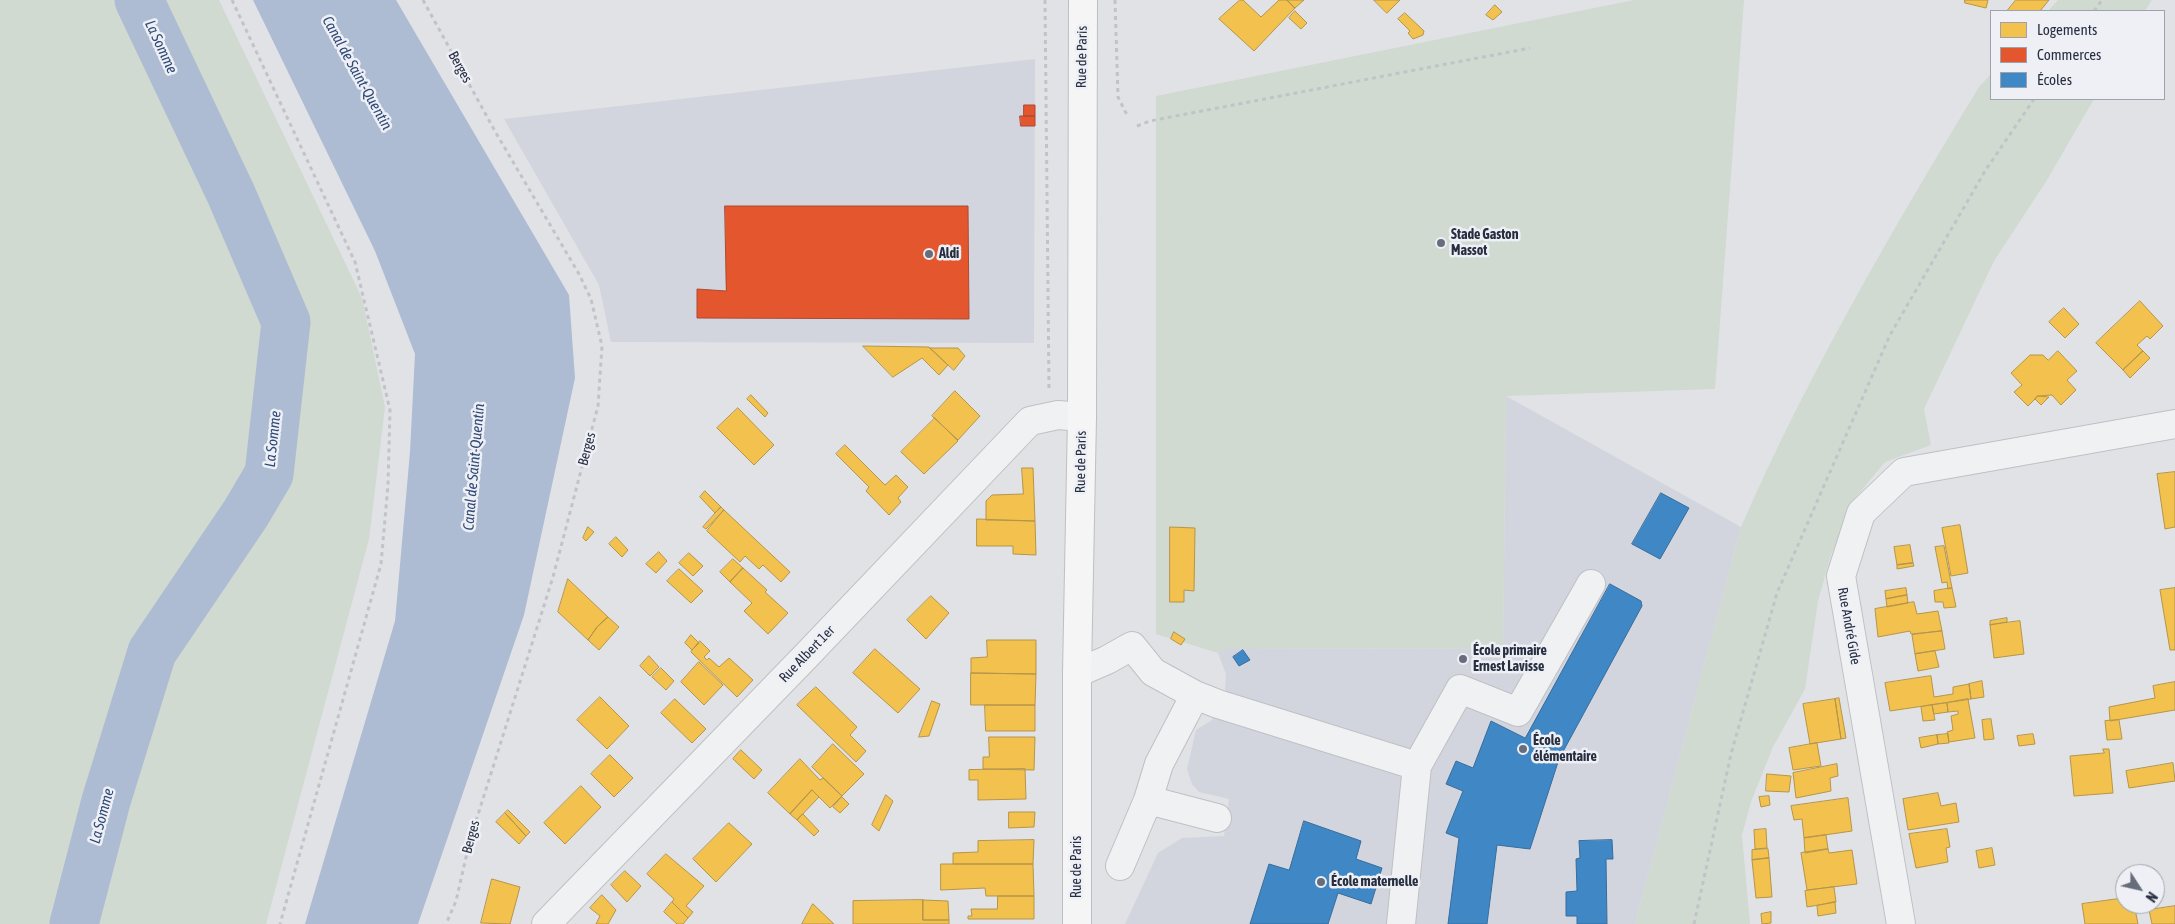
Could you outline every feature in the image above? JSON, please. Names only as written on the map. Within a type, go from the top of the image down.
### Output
[{"type":"main road","name":"Rue de Paris","points":[[1077,924],[1077,673],[1082,417],[1082,0]]},
{"type":"street","name":"Rue Albert 1er","points":[[546,924],[806,656],[1030,420],[1058,415],[1082,417]]},
{"type":"street","name":"Rue André Gide","points":[[1901,924],[1840,576],[1861,512],[1904,472],[2175,424]]},
{"type":"street","points":[[1402,924],[1417,766],[1460,690],[1518,712],[1591,584]]},
{"type":"street","points":[[1077,673],[1107,660],[1132,646],[1153,672],[1218,704],[1417,766]]},
{"type":"street","points":[[1120,866],[1148,800],[1159,764],[1195,694]]},
{"type":"street","points":[[1148,800],[1216,818]]},
{"type":"path","points":[[232,0],[355,262],[390,410],[388,485],[381,564],[280,924]]},
{"type":"path","name":"Berges","points":[[423,0],[496,133],[579,274],[591,299],[602,346],[598,406],[553,577],[470,840],[456,901],[446,924]]},
{"type":"path","points":[[1045,0],[1050,417]]},
{"type":"path","points":[[1115,0],[1118,97],[1128,117]]},
{"type":"path","points":[[1137,126],[1150,121],[1530,48]]},
{"type":"path","points":[[1694,924],[1730,754],[1777,593],[1890,335],[1985,171],[2033,100]]},
{"type":"shaded area","points":[[0,0],[219,0],[362,298],[385,407],[369,539],[266,924],[0,924]]},
{"type":"shaded area","name":"Stade Gaston Massot","points":[[1634,0],[1744,0],[1715,389],[1506,396],[1503,649],[1226,648],[1218,653],[1156,634],[1156,96]]},
{"type":"shaded area","points":[[2058,0],[2152,0],[2146,10],[2049,10]]},
{"type":"shaded area","points":[[1035,59],[1034,343],[611,342],[599,285],[504,119]]},
{"type":"shaded area","points":[[1990,75],[1990,100],[2093,100],[2047,180],[1994,261],[1924,409],[1931,445],[1885,462],[1856,497],[1831,555],[1818,601],[1805,689],[1773,747],[1751,802],[1742,835],[1750,924],[1635,924],[1741,527],[1794,414],[1852,303],[1979,87]]},
{"type":"shaded area","name":"École primaire Ernest Lavisse","points":[[1506,396],[1741,527],[1635,924],[1125,924],[1158,853],[1182,838],[1224,836],[1229,799],[1199,792],[1192,784],[1187,769],[1196,730],[1212,720],[1225,692],[1226,674],[1218,653],[1225,648],[1503,649]]},
{"type":"water","name":"Canal de Saint-Quentin","points":[[253,0],[396,0],[569,295],[575,378],[524,615],[418,924],[305,924],[395,621],[410,452],[415,354],[375,251]]},
{"type":"building: Logements","points":[[1240,0],[1243,0],[1261,17],[1279,0],[1287,0],[1295,8],[1254,51],[1219,19]]},
{"type":"building: Logements","points":[[1287,0],[1304,0],[1295,8]]},
{"type":"building: Logements","points":[[1374,0],[1400,0],[1387,13]]},
{"type":"building: Logements","points":[[1965,0],[1988,0],[1986,8],[1965,3]]},
{"type":"building: Logements","points":[[2016,0],[2049,0],[2041,10],[2008,10]]},
{"type":"building: Logements","points":[[1495,5],[1502,12],[1493,20],[1486,15]]},
{"type":"building: Logements","points":[[1295,11],[1307,23],[1301,29],[1289,18]]},
{"type":"building: Logements","points":[[1405,13],[1424,31],[1423,35],[1413,39],[1408,33],[1410,31],[1398,19]]},
{"type":"building: Logements","points":[[2140,301],[2163,326],[2150,339],[2147,336],[2137,345],[2143,351],[2123,370],[2096,343]]},
{"type":"building: Logements","points":[[2064,308],[2079,324],[2065,338],[2049,322]]},
{"type":"building: Logements","points":[[863,346],[929,347],[948,365],[939,375],[922,358],[893,377]]},
{"type":"building: Logements","points":[[930,348],[958,348],[965,356],[954,370]]},
{"type":"building: Logements","points":[[2058,351],[2077,371],[2067,380],[2076,390],[2061,405],[2052,395],[2038,396],[2028,406],[2014,392],[2022,385],[2011,373],[2030,355],[2043,355],[2048,360]]},
{"type":"building: Logements","points":[[2143,351],[2150,358],[2130,378],[2123,370]]},
{"type":"building: Logements","points":[[955,391],[980,416],[958,440],[932,416]]},
{"type":"building: Logements","points":[[751,395],[768,413],[765,417],[747,399]]},
{"type":"building: Logements","points":[[2038,396],[2049,397],[2041,405],[2035,399]]},
{"type":"building: Logements","points":[[738,408],[774,445],[754,465],[717,428]]},
{"type":"building: Logements","points":[[935,418],[958,441],[924,474],[901,452]]},
{"type":"building: Logements","points":[[845,445],[885,485],[896,475],[908,487],[898,498],[901,502],[889,515],[866,491],[869,487],[836,454]]},
{"type":"building: Logements","points":[[1022,468],[1033,468],[1035,521],[986,520],[986,501],[992,495],[1023,494]]},
{"type":"building: Logements","points":[[2175,472],[2175,527],[2165,529],[2157,474]]},
{"type":"building: Logements","points":[[705,491],[721,507],[715,513],[700,497]]},
{"type":"building: Logements","points":[[721,507],[724,510],[706,529],[703,527]]},
{"type":"building: Logements","points":[[724,510],[790,572],[781,582],[763,565],[759,569],[745,556],[740,562],[707,531]]},
{"type":"building: Logements","points":[[977,519],[1035,521],[1036,555],[1013,554],[1013,546],[977,546]]},
{"type":"building: Logements","points":[[1960,525],[1968,573],[1951,576],[1942,528]]},
{"type":"building: Logements","points":[[588,527],[594,532],[586,541],[583,538]]},
{"type":"building: Logements","points":[[1170,527],[1195,528],[1194,591],[1184,590],[1184,602],[1170,602]]},
{"type":"building: Logements","points":[[616,537],[628,550],[622,557],[609,544]]},
{"type":"building: Logements","points":[[1910,545],[1913,563],[1897,565],[1894,547]]},
{"type":"building: Logements","points":[[1944,546],[1952,588],[1948,589],[1947,582],[1942,583],[1935,547]]},
{"type":"building: Logements","points":[[659,552],[667,561],[656,573],[646,564]]},
{"type":"building: Logements","points":[[689,553],[703,566],[693,576],[679,563]]},
{"type":"building: Logements","points":[[733,559],[743,568],[730,582],[720,572]]},
{"type":"building: Logements","points":[[1913,563],[1914,566],[1897,569],[1897,565]]},
{"type":"building: Logements","points":[[743,568],[788,613],[768,634],[744,611],[752,603],[730,582]]},
{"type":"building: Logements","points":[[679,569],[703,591],[691,603],[667,581]]},
{"type":"building: Logements","points":[[568,579],[608,617],[597,627],[588,640],[558,612]]},
{"type":"building: Logements","points":[[1906,588],[1907,595],[1886,599],[1885,591]]},
{"type":"building: Logements","points":[[1952,588],[1956,607],[1944,608],[1943,602],[1935,602],[1934,591]]},
{"type":"building: Logements","points":[[2175,588],[2175,650],[2170,650],[2160,590]]},
{"type":"building: Logements","points":[[1907,595],[1908,603],[1887,607],[1886,599]]},
{"type":"building: Logements","points":[[931,596],[949,613],[926,639],[907,620]]},
{"type":"building: Logements","points":[[1914,602],[1917,614],[1938,611],[1942,631],[1911,634],[1910,631],[1878,637],[1875,609]]},
{"type":"building: Logements","points":[[608,617],[619,627],[599,650],[588,640],[597,627]]},
{"type":"building: Logements","points":[[2007,618],[2007,622],[1990,625],[1990,621]]},
{"type":"building: Logements","points":[[2020,621],[2024,654],[1994,658],[1990,625]]},
{"type":"building: Logements","points":[[1942,631],[1945,649],[1915,654],[1912,635]]},
{"type":"building: Logements","points":[[1174,632],[1185,639],[1181,645],[1171,639]]},
{"type":"building: Logements","points":[[691,635],[699,643],[692,650],[685,643]]},
{"type":"building: Logements","points":[[987,640],[1036,640],[1036,674],[971,673],[971,658],[987,657]]},
{"type":"building: Logements","points":[[700,641],[710,651],[704,657],[707,660],[709,658],[719,667],[729,658],[753,680],[737,697],[691,652]]},
{"type":"building: Logements","points":[[875,649],[920,689],[898,713],[853,673]]},
{"type":"building: Logements","points":[[1935,651],[1939,667],[1918,671],[1915,654]]},
{"type":"building: Logements","points":[[649,656],[659,667],[650,676],[640,666]]},
{"type":"building: Logements","points":[[699,662],[723,685],[704,705],[681,682]]},
{"type":"building: Logements","points":[[661,668],[674,681],[666,690],[652,677]]},
{"type":"building: Logements","points":[[971,673],[1036,674],[1035,705],[971,705]]},
{"type":"building: Logements","points":[[1931,676],[1934,697],[1953,694],[1953,687],[1969,684],[1971,699],[1890,711],[1885,683]]},
{"type":"building: Logements","points":[[1982,681],[1984,697],[1971,699],[1969,684]]},
{"type":"building: Logements","points":[[2175,682],[2175,710],[2110,721],[2109,707],[2155,698],[2153,686]]},
{"type":"building: Logements","points":[[816,687],[857,727],[850,735],[866,751],[856,762],[797,705]]},
{"type":"building: Logements","points":[[600,697],[629,726],[607,749],[577,720]]},
{"type":"building: Logements","points":[[1839,698],[1846,738],[1841,739],[1835,699]]},
{"type":"building: Logements","points":[[675,699],[706,729],[692,743],[661,713]]},
{"type":"building: Logements","points":[[1835,699],[1841,739],[1810,744],[1803,704]]},
{"type":"building: Logements","points":[[1968,699],[1975,738],[1949,742],[1947,732],[1953,730],[1951,716],[1958,714],[1958,711],[1948,712],[1947,703]]},
{"type":"building: Logements","points":[[932,701],[940,704],[929,736],[919,737]]},
{"type":"building: Logements","points":[[1947,703],[1948,712],[1934,714],[1932,705]]},
{"type":"building: Logements","points":[[985,705],[1035,705],[1035,731],[986,731]]},
{"type":"building: Logements","points":[[1932,705],[1935,720],[1923,721],[1921,707]]},
{"type":"building: Logements","points":[[1991,719],[1994,739],[1984,740],[1982,720]]},
{"type":"building: Logements","points":[[2119,720],[2122,739],[2107,740],[2105,721]]},
{"type":"building: Logements","points":[[1948,734],[1949,743],[1938,744],[1937,735]]},
{"type":"building: Logements","points":[[2033,734],[2035,744],[2019,746],[2017,736]]},
{"type":"building: Logements","points":[[1937,735],[1938,744],[1921,748],[1919,738]]},
{"type":"building: Logements","points":[[989,737],[1035,737],[1034,770],[983,769],[983,757],[989,757]]},
{"type":"building: Logements","points":[[1817,743],[1821,766],[1793,770],[1789,748]]},
{"type":"building: Logements","points":[[833,744],[864,774],[842,796],[812,767]]},
{"type":"building: Logements","points":[[2103,749],[2109,749],[2113,793],[2074,796],[2070,756],[2104,753]]},
{"type":"building: Logements","points":[[741,750],[762,770],[754,779],[733,759]]},
{"type":"building: Logements","points":[[610,755],[633,778],[614,797],[591,774]]},
{"type":"building: Logements","points":[[800,759],[820,780],[823,778],[842,796],[830,808],[812,790],[790,814],[768,793]]},
{"type":"building: Logements","points":[[2173,763],[2175,781],[2129,788],[2126,771]]},
{"type":"building: Logements","points":[[1837,764],[1838,776],[1830,778],[1831,791],[1796,798],[1793,773]]},
{"type":"building: Logements","points":[[1025,769],[1026,799],[978,800],[978,780],[969,780],[969,770]]},
{"type":"building: Logements","points":[[1767,774],[1791,776],[1789,792],[1766,791]]},
{"type":"building: Logements","points":[[581,786],[601,807],[565,844],[544,823]]},
{"type":"building: Logements","points":[[812,790],[819,797],[797,820],[790,814]]},
{"type":"building: Logements","points":[[1938,793],[1941,806],[1956,803],[1959,822],[1908,830],[1903,799]]},
{"type":"building: Logements","points":[[886,795],[893,801],[879,831],[872,825]]},
{"type":"building: Logements","points":[[1769,796],[1770,805],[1761,807],[1759,797]]},
{"type":"building: Logements","points":[[842,797],[849,804],[840,813],[833,807]]},
{"type":"building: Logements","points":[[1848,798],[1852,831],[1804,838],[1802,819],[1794,820],[1791,806]]},
{"type":"building: Logements","points":[[508,810],[530,832],[526,836],[505,813]]},
{"type":"building: Logements","points":[[1009,812],[1035,812],[1034,827],[1009,828]]},
{"type":"building: Logements","points":[[505,813],[526,836],[519,844],[496,822]]},
{"type":"building: Logements","points":[[803,814],[819,831],[814,836],[797,820]]},
{"type":"building: Logements","points":[[729,823],[752,844],[716,882],[693,859]]},
{"type":"building: Logements","points":[[1766,829],[1767,848],[1755,849],[1754,830]]},
{"type":"building: Logements","points":[[1947,829],[1950,847],[1946,848],[1948,862],[1916,868],[1909,834]]},
{"type":"building: Logements","points":[[1826,835],[1828,849],[1805,853],[1804,838]]},
{"type":"building: Logements","points":[[1034,840],[1033,864],[953,864],[953,853],[978,852],[978,841]]},
{"type":"building: Logements","points":[[1992,848],[1995,865],[1979,868],[1976,851]]},
{"type":"building: Logements","points":[[1768,849],[1769,858],[1752,860],[1752,850]]},
{"type":"building: Logements","points":[[1828,849],[1829,853],[1852,850],[1857,884],[1807,890],[1801,853]]},
{"type":"building: Logements","points":[[666,854],[704,886],[686,906],[693,912],[688,918],[672,902],[674,899],[647,874]]},
{"type":"building: Logements","points":[[1769,858],[1772,897],[1756,898],[1752,860]]},
{"type":"building: Logements","points":[[941,864],[1033,864],[1034,896],[986,896],[985,888],[941,890]]},
{"type":"building: Logements","points":[[625,871],[641,886],[627,902],[611,885]]},
{"type":"building: Logements","points":[[492,879],[520,887],[510,924],[481,923]]},
{"type":"building: Logements","points":[[1834,887],[1836,902],[1807,907],[1805,891]]},
{"type":"building: Logements","points":[[602,895],[616,910],[608,924],[596,924],[600,916],[590,908]]},
{"type":"building: Logements","points":[[998,896],[1034,896],[1034,919],[968,919],[968,916],[972,916],[971,909],[997,909]]},
{"type":"building: Logements","points":[[2115,899],[2115,914],[2136,914],[2138,924],[2085,924],[2082,904]]},
{"type":"building: Logements","points":[[923,900],[948,901],[949,920],[923,920]]},
{"type":"building: Logements","points":[[923,900],[923,920],[949,920],[949,924],[853,924],[853,901]]},
{"type":"building: Logements","points":[[672,902],[688,918],[683,924],[677,924],[664,912]]},
{"type":"building: Logements","points":[[1835,902],[1836,913],[1818,916],[1817,906]]},
{"type":"building: Logements","points":[[813,904],[834,924],[802,924]]},
{"type":"building: Logements","points":[[2175,906],[2175,924],[2152,924],[2150,914],[2165,914],[2165,908]]},
{"type":"building: Logements","points":[[1771,912],[1771,923],[1762,924],[1761,914]]},
{"type":"building: Commerces","points":[[1024,105],[1035,105],[1035,116],[1024,116]]},
{"type":"building: Commerces","points":[[1020,116],[1035,116],[1035,126],[1021,126]]},
{"type":"building: Commerces","points":[[725,206],[968,206],[969,319],[697,318],[697,289],[726,291]]},
{"type":"building: Écoles","points":[[1661,493],[1689,508],[1660,559],[1632,544]]},
{"type":"building: Écoles","name":"École élémentaire","points":[[1610,584],[1641,601],[1642,606],[1559,759],[1530,849],[1497,845],[1487,924],[1448,924],[1459,838],[1446,833],[1463,791],[1446,784],[1456,761],[1473,768],[1491,721],[1525,738]]},
{"type":"building: Écoles","points":[[1243,650],[1250,660],[1239,666],[1233,657]]},
{"type":"building: Écoles","name":"École maternelle","points":[[1304,821],[1361,841],[1356,859],[1382,868],[1371,904],[1338,893],[1328,924],[1250,924],[1269,864],[1289,870]]},
{"type":"building: Écoles","points":[[1612,840],[1613,859],[1606,859],[1607,924],[1577,924],[1577,916],[1566,916],[1566,892],[1577,891],[1576,859],[1580,858],[1579,841]]},
{"type":"waterway","name":"La Somme","points":[[74,924],[106,801],[152,652],[246,513],[269,474],[286,322],[231,194],[139,0]]},
{"type":"place","name":"Stade Gaston Massot","points":[[1441,243]]},
{"type":"place","name":"Aldi","points":[[929,254]]},
{"type":"place","name":"École primaire Ernest Lavisse","points":[[1463,659]]},
{"type":"place","name":"École élémentaire","points":[[1523,749]]},
{"type":"place","name":"École maternelle","points":[[1321,882]]}]
